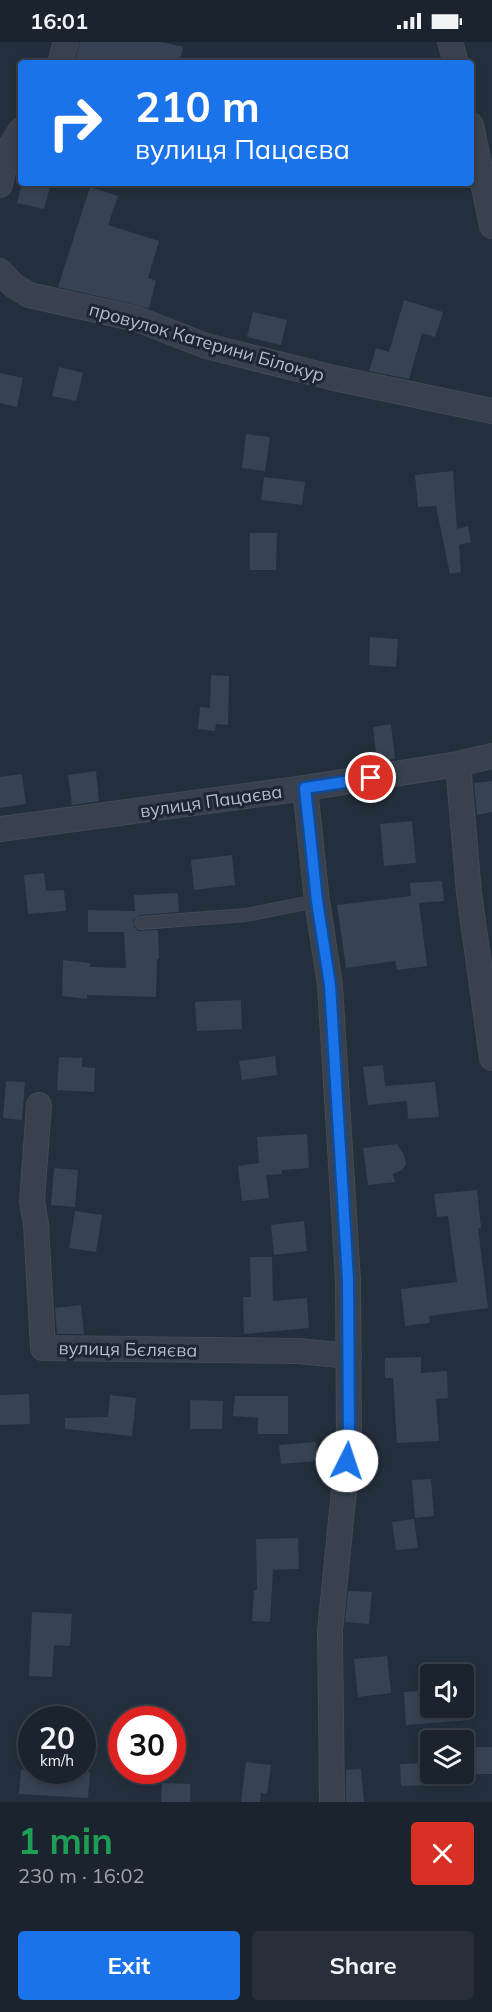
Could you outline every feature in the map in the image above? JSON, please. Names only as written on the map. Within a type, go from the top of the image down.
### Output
[{"type":"street","points":[[61,60],[66,42]]},
{"type":"street","points":[[450,42],[455,60]]},
{"type":"street","points":[[0,185],[7,152],[18,135]]},
{"type":"street","points":[[474,139],[492,226]]},
{"type":"street","name":"провулок Катерини Білокур","points":[[0,272],[13,285],[29,295],[136,319],[206,346],[334,378],[492,411]]},
{"type":"street","name":"вулиця Пацаєва","points":[[0,829],[305,788],[458,764],[492,756]]},
{"type":"street","points":[[458,764],[469,893],[492,1059]]},
{"type":"street","points":[[305,788],[317,901],[330,985],[348,1280],[349,1440],[330,1631],[332,1802]]},
{"type":"street","name":"вулиця Бєляєва","points":[[39,1105],[32,1202],[36,1224],[43,1348],[298,1351],[349,1356]]},
{"type":"lane","points":[[141,923],[246,915],[317,901]]},
{"type":"building","points":[[80,42],[161,42],[183,47],[180,60],[75,60]]},
{"type":"building","points":[[21,186],[50,186],[44,209],[17,203]]},
{"type":"building","points":[[90,187],[118,196],[108,225],[159,241],[148,278],[156,281],[149,308],[58,287]]},
{"type":"building","points":[[404,300],[443,312],[435,337],[422,333],[409,379],[369,371],[376,348],[389,352]]},
{"type":"building","points":[[253,312],[287,320],[281,345],[247,337]]},
{"type":"building","points":[[59,367],[83,373],[76,401],[52,396]]},
{"type":"building","points":[[0,373],[23,378],[17,407],[0,403]]},
{"type":"building","points":[[246,434],[270,437],[265,471],[242,468]]},
{"type":"building","points":[[453,471],[457,529],[468,526],[471,542],[459,545],[461,572],[450,574],[436,506],[418,507],[415,475]]},
{"type":"building","points":[[264,477],[305,482],[302,505],[261,500]]},
{"type":"building","points":[[250,533],[277,533],[276,570],[250,570]]},
{"type":"building","points":[[370,637],[398,639],[396,667],[369,665]]},
{"type":"building","points":[[211,675],[229,676],[228,725],[216,724],[215,731],[198,729],[200,707],[210,708]]},
{"type":"building","points":[[391,724],[395,759],[377,762],[373,727]]},
{"type":"building","points":[[96,771],[99,801],[72,805],[68,775]]},
{"type":"building","points":[[22,774],[26,804],[0,808],[0,777]]},
{"type":"building","points":[[492,781],[492,812],[477,815],[474,783]]},
{"type":"building","points":[[412,821],[416,863],[384,866],[380,824]]},
{"type":"building","points":[[232,855],[235,885],[194,890],[191,860]]},
{"type":"building","points":[[44,873],[46,891],[64,890],[66,911],[28,914],[24,875]]},
{"type":"building","points":[[442,881],[444,901],[419,903],[427,966],[397,970],[395,961],[346,968],[337,905],[411,896],[410,883]]},
{"type":"building","points":[[178,893],[179,912],[140,915],[133,920],[134,927],[138,931],[158,930],[159,959],[157,959],[156,997],[87,995],[87,999],[62,996],[63,960],[90,963],[90,967],[126,968],[124,932],[88,932],[88,910],[135,911],[134,895]]},
{"type":"building","points":[[241,1000],[242,1029],[197,1031],[195,1002]]},
{"type":"building","points":[[275,1056],[277,1075],[242,1080],[239,1061]]},
{"type":"building","points":[[59,1057],[82,1058],[82,1067],[95,1068],[94,1092],[57,1090]]},
{"type":"building","points":[[383,1065],[385,1086],[435,1082],[439,1117],[408,1119],[407,1101],[368,1105],[363,1067]]},
{"type":"building","points":[[6,1081],[25,1082],[22,1120],[3,1118]]},
{"type":"building","points":[[307,1134],[309,1168],[282,1170],[282,1174],[266,1175],[269,1198],[242,1201],[238,1166],[259,1163],[257,1137]]},
{"type":"building","points":[[397,1144],[404,1155],[406,1164],[402,1170],[393,1174],[395,1182],[368,1185],[363,1148]]},
{"type":"building","points":[[54,1168],[78,1170],[75,1207],[51,1205]]},
{"type":"building","points":[[477,1190],[481,1228],[478,1228],[488,1308],[429,1316],[430,1323],[405,1326],[401,1289],[457,1282],[448,1216],[437,1217],[434,1194]]},
{"type":"building","points":[[75,1211],[102,1215],[96,1252],[69,1248]]},
{"type":"building","points":[[304,1221],[307,1251],[274,1255],[271,1225]]},
{"type":"building","points":[[250,1257],[272,1257],[273,1301],[307,1298],[309,1328],[244,1334],[243,1297],[251,1297]]},
{"type":"building","points":[[81,1305],[84,1334],[57,1334],[55,1308]]},
{"type":"building","points":[[421,1357],[421,1373],[447,1371],[448,1398],[436,1399],[439,1441],[397,1443],[393,1378],[385,1378],[385,1358]]},
{"type":"building","points":[[29,1394],[30,1424],[0,1425],[0,1395]]},
{"type":"building","points":[[110,1395],[136,1398],[132,1436],[65,1429],[65,1418],[108,1417]]},
{"type":"building","points":[[235,1396],[288,1396],[288,1434],[258,1434],[258,1418],[233,1416]]},
{"type":"building","points":[[190,1400],[223,1401],[222,1429],[190,1429]]},
{"type":"building","points":[[316,1442],[318,1461],[281,1464],[279,1445]]},
{"type":"building","points":[[431,1479],[434,1516],[415,1518],[412,1480]]},
{"type":"building","points":[[414,1519],[418,1548],[396,1550],[392,1522]]},
{"type":"building","points":[[298,1538],[299,1569],[273,1570],[270,1622],[252,1621],[254,1590],[257,1590],[256,1539]]},
{"type":"building","points":[[348,1591],[372,1592],[369,1624],[345,1622]]},
{"type":"building","points":[[32,1612],[72,1614],[70,1646],[54,1645],[52,1677],[29,1676]]},
{"type":"building","points":[[387,1656],[391,1693],[358,1697],[354,1659]]},
{"type":"building","points":[[420,1691],[420,1718],[470,1718],[470,1720],[406,1725],[404,1692]]},
{"type":"building","points":[[474,1747],[492,1747],[492,1774],[474,1774]]},
{"type":"building","points":[[246,1762],[271,1765],[267,1794],[261,1793],[260,1802],[241,1802]]},
{"type":"building","points":[[420,1763],[420,1784],[430,1785],[401,1786],[400,1764]]},
{"type":"building","points":[[361,1769],[364,1802],[346,1802],[346,1770]]},
{"type":"building","points":[[20,1784],[89,1784],[88,1798],[19,1794]]},
{"type":"building","points":[[162,1784],[190,1784],[190,1802],[161,1802]]},
{"type":"route","points":[[347,1461],[349,1440],[348,1280],[330,985],[317,901],[305,788],[371,778]]}]
